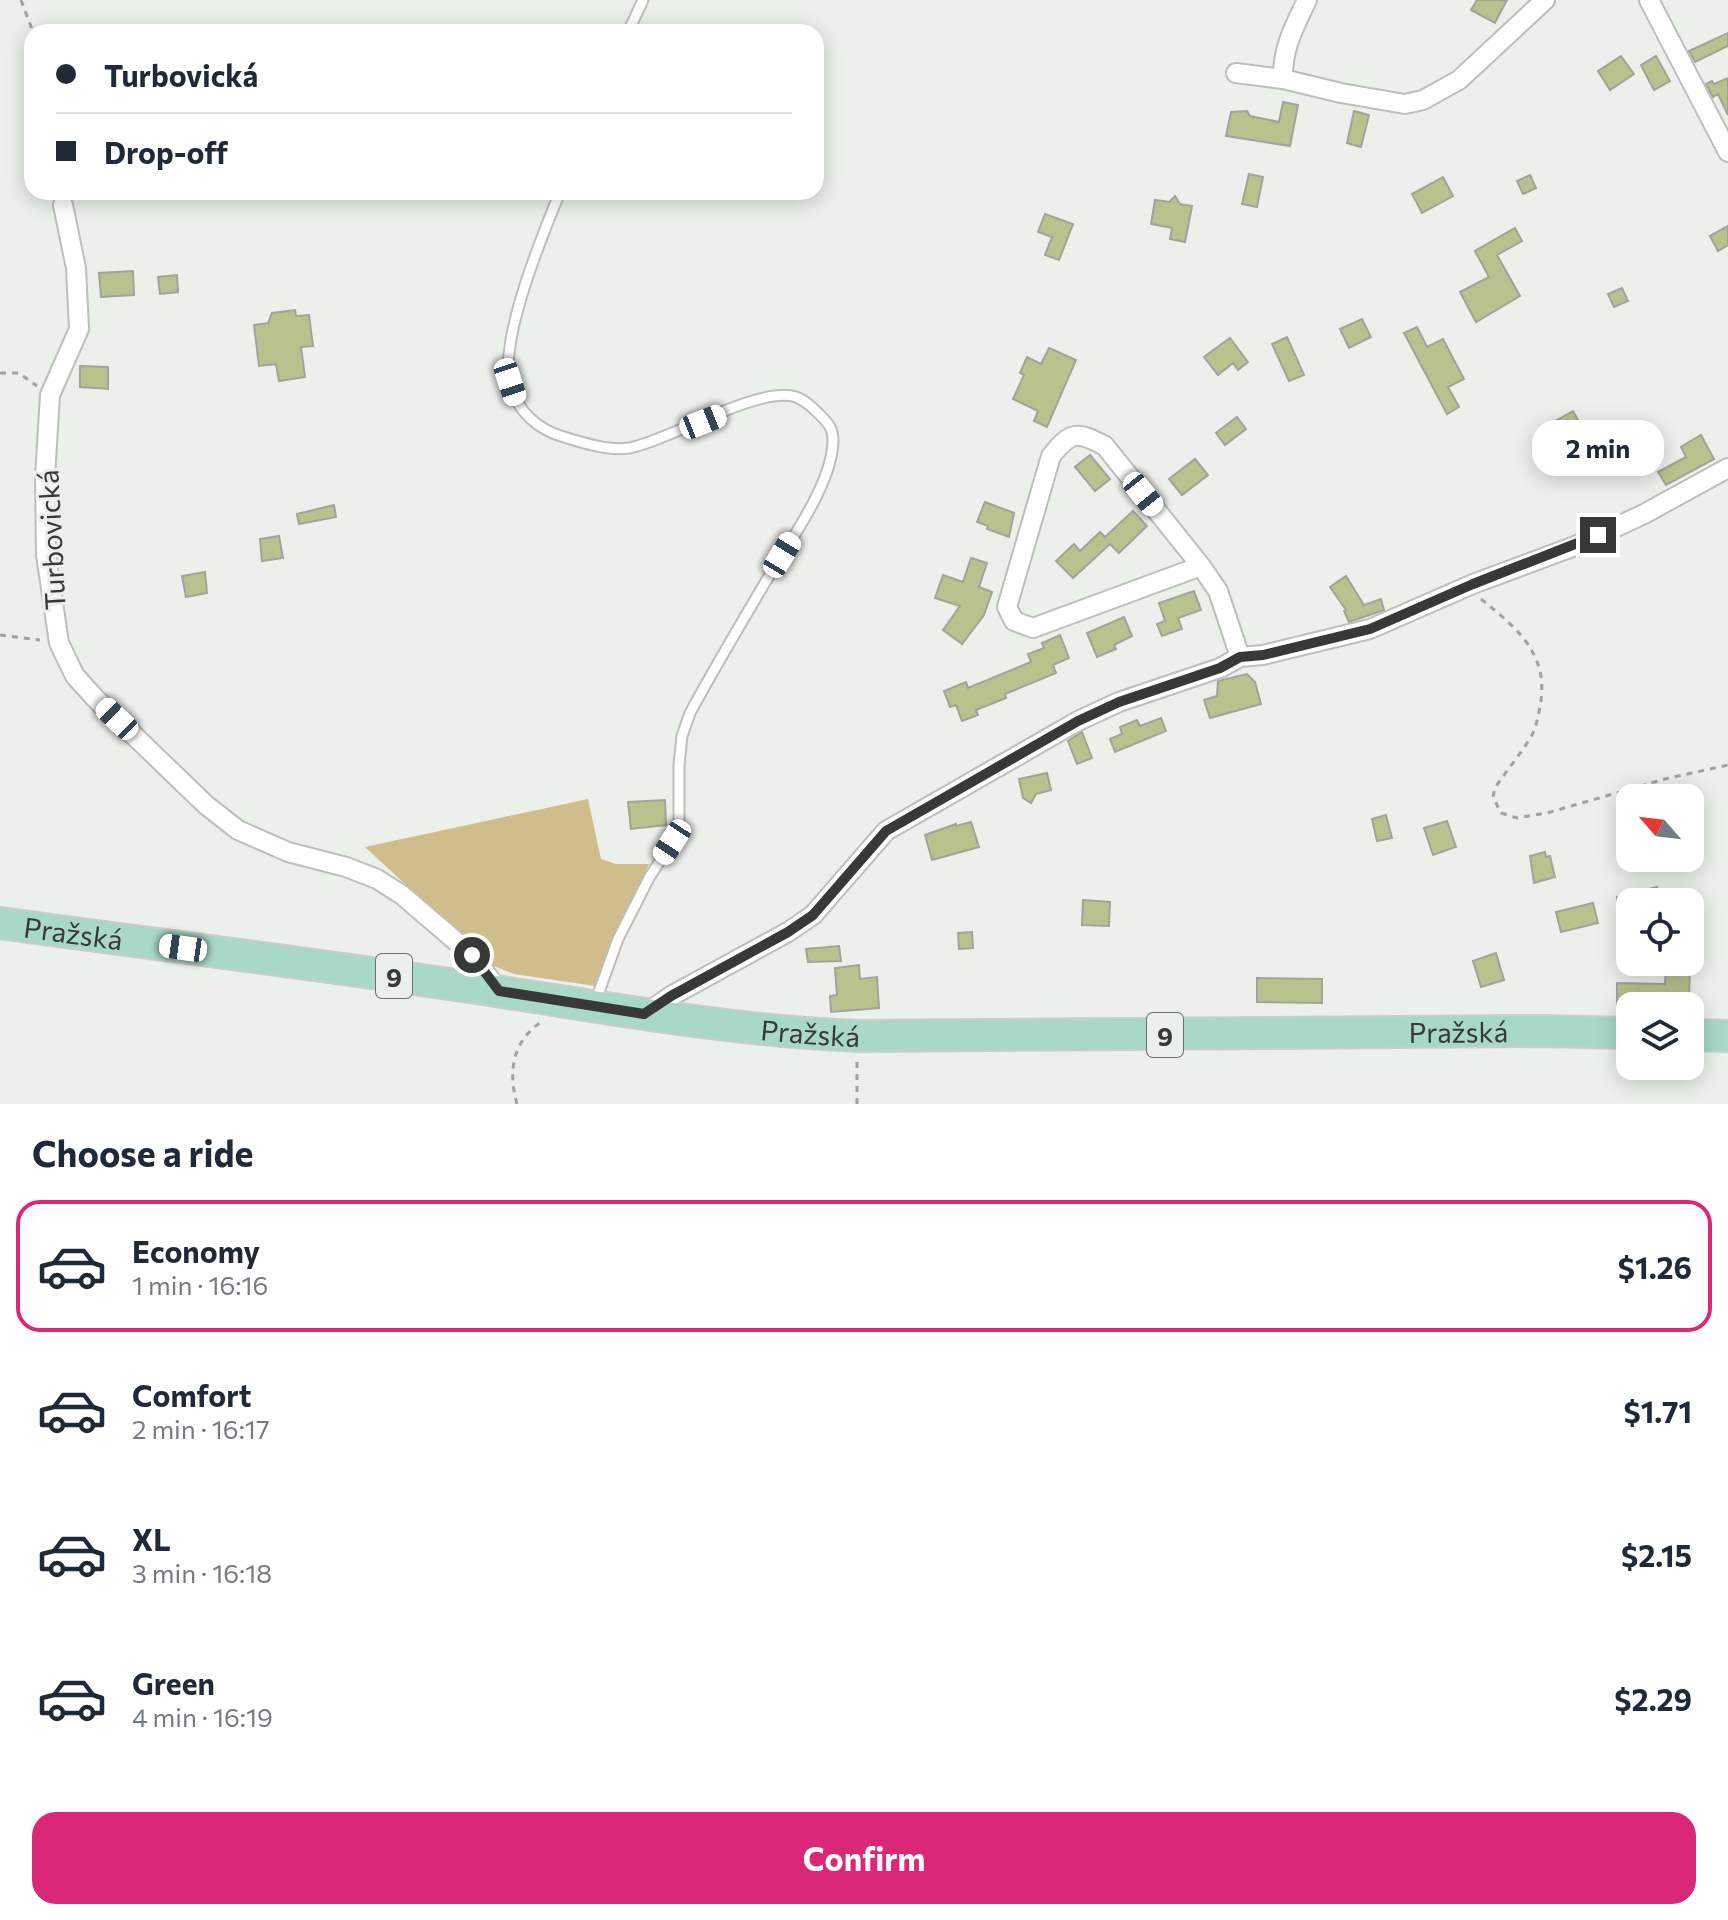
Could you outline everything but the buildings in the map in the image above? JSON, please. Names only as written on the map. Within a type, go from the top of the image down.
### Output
[{"type":"main road","name":"Pražská","points":[[0,923],[788,1033],[859,1036],[1616,1033]]},
{"type":"main road","points":[[1704,1035],[1728,1036]]},
{"type":"street","points":[[1283,79],[1282,58],[1307,0]]},
{"type":"street","points":[[1236,73],[1283,79],[1405,104],[1423,100],[1439,94],[1459,80],[1545,0]]},
{"type":"street","points":[[1649,0],[1728,152]]},
{"type":"street","name":"Turbovická","points":[[63,205],[76,268],[79,329],[50,395],[45,477],[46,555],[59,643],[75,676],[206,805],[238,830],[266,844],[377,879],[402,895],[472,955],[499,991]]},
{"type":"street","points":[[1201,566],[1033,628],[1014,621],[1007,607],[1051,456],[1066,438],[1083,434],[1105,446],[1201,566],[1218,591],[1240,657]]},
{"type":"street","points":[[644,1014],[813,915],[876,840],[894,826],[1078,721],[1119,702],[1220,668],[1240,657],[1263,655],[1370,629],[1473,584],[1575,546],[1728,468]]},
{"type":"lane","points":[[632,24],[643,0]]},
{"type":"lane","points":[[557,200],[534,257],[508,365],[516,400],[532,420],[548,433],[573,441],[621,449],[751,402],[773,395],[785,395],[797,397],[811,406],[831,426],[833,439],[831,456],[821,484],[798,529],[690,713],[682,736],[679,765],[679,827],[618,939],[594,1006]]},
{"type":"path","points":[[21,0],[30,24]]},
{"type":"path","points":[[0,373],[19,373],[50,395]]},
{"type":"path","points":[[1473,584],[1482,599],[1505,617],[1522,636],[1538,661],[1544,687],[1532,735],[1495,788],[1493,797],[1501,813],[1517,818],[1547,813],[1665,779],[1728,765]]},
{"type":"path","points":[[0,635],[59,643]]},
{"type":"path","points":[[517,1104],[511,1070],[517,1048],[527,1031],[542,1021]]},
{"type":"path","points":[[857,1104],[859,1036]]},
{"type":"shaded area","points":[[588,799],[601,859],[616,864],[649,864],[595,986],[514,974],[494,966],[365,847]]},
{"type":"route","points":[[472,955],[499,991],[644,1014],[813,915],[886,831],[1078,721],[1119,702],[1220,668],[1240,657],[1263,655],[1370,629],[1598,535]]}]
